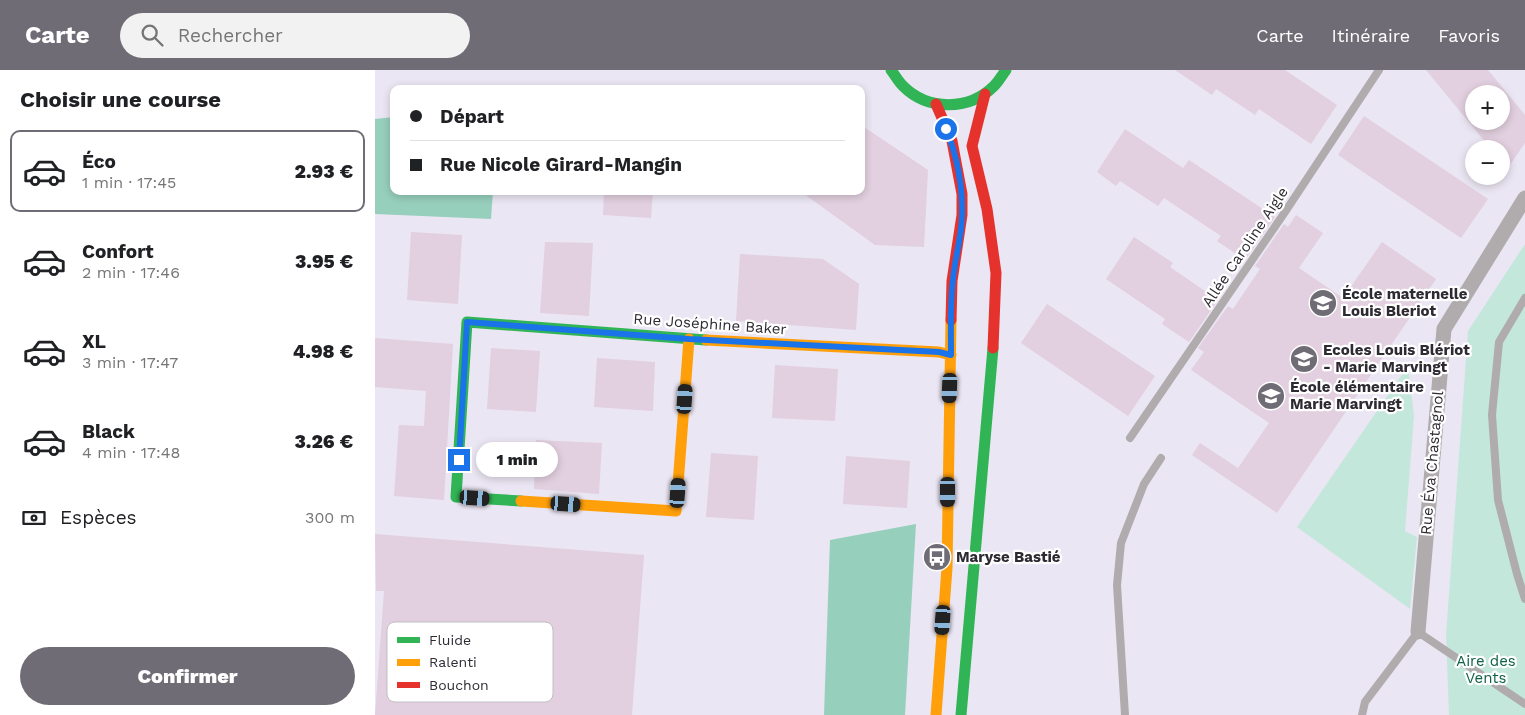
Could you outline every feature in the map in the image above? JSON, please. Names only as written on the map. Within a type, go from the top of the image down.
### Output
[{"type":"main road","points":[[891,70],[913,95],[936,104],[953,105],[970,102],[985,94],[997,84],[1006,70]]},
{"type":"main road","points":[[961,715],[995,322],[996,273],[987,209],[972,146],[985,94]]},
{"type":"main road","points":[[936,104],[951,141],[962,194],[962,216],[952,281],[947,568],[936,715]]},
{"type":"main road","name":"Rue Joséphine Baker","points":[[689,339],[676,511],[457,496],[467,322],[689,339],[939,352],[951,355]]},
{"type":"street","name":"Rue Éva Chastagnol","points":[[1418,632],[1444,330],[1525,198]]},
{"type":"lane","name":"Allée Caroline Aigle","points":[[1130,438],[1379,70]]},
{"type":"lane","points":[[1525,298],[1499,342],[1492,415],[1498,500],[1525,599]]},
{"type":"lane","points":[[1125,715],[1117,585],[1121,543],[1144,484],[1161,458]]},
{"type":"lane","points":[[1362,715],[1365,702],[1418,632],[1525,704]]},
{"type":"green space","points":[[390,117],[390,195],[493,195],[491,219],[375,214],[375,119]]},
{"type":"green space","name":"Aire des Vents","points":[[1525,244],[1525,715],[1449,715],[1446,635],[1468,331]]},
{"type":"green space","points":[[1408,366],[1414,416],[1405,531],[1417,537],[1410,609],[1297,527]]},
{"type":"green space","points":[[916,524],[905,715],[824,715],[830,540]]},
{"type":"building","points":[[1175,70],[1285,70],[1337,105],[1311,144],[1259,109],[1255,115],[1216,89],[1212,95]]},
{"type":"building","points":[[1426,70],[1488,70],[1500,85],[1465,85],[1465,117]]},
{"type":"building","points":[[1510,97],[1525,115],[1525,143],[1510,165],[1510,140],[1484,140],[1475,130],[1510,130]]},
{"type":"building","points":[[1364,116],[1488,199],[1461,238],[1338,155]]},
{"type":"building","points":[[865,128],[928,170],[924,247],[875,245],[806,195],[865,195]]},
{"type":"building","points":[[1125,129],[1183,168],[1189,160],[1275,217],[1245,260],[1217,241],[1221,236],[1164,198],[1158,206],[1120,181],[1116,186],[1097,172]]},
{"type":"building","points":[[604,195],[653,195],[651,218],[603,215]]},
{"type":"building","name":"Ecoles Louis Blériot - Marie Marvingt","points":[[1296,215],[1323,233],[1299,268],[1343,298],[1382,242],[1436,279],[1277,513],[1192,455],[1200,443],[1238,468],[1269,423],[1191,370],[1204,352],[1198,348],[1228,306],[1233,309],[1260,269],[1255,266],[1284,224],[1288,227]]},
{"type":"building","points":[[411,232],[462,235],[458,304],[407,300]]},
{"type":"building","points":[[1134,237],[1173,263],[1170,267],[1218,300],[1189,342],[1162,324],[1165,319],[1106,279]]},
{"type":"building","points":[[545,242],[593,243],[589,316],[540,313]]},
{"type":"building","points":[[740,254],[823,259],[859,284],[856,330],[736,321]]},
{"type":"building","points":[[1047,304],[1155,376],[1128,416],[1021,343]]},
{"type":"building","points":[[375,338],[453,344],[444,500],[394,496],[399,425],[424,426],[426,391],[375,387]]},
{"type":"building","points":[[491,348],[540,351],[536,412],[487,409]]},
{"type":"building","points":[[597,358],[655,362],[653,411],[594,407]]},
{"type":"building","points":[[775,365],[838,369],[835,421],[772,418]]},
{"type":"building","points":[[536,440],[602,443],[599,494],[534,489]]},
{"type":"building","points":[[711,453],[758,456],[754,520],[706,517]]},
{"type":"building","points":[[846,456],[910,461],[907,508],[843,504]]},
{"type":"building","points":[[375,534],[644,555],[632,715],[375,715],[384,591],[376,591]]},
{"type":"traffic: fast","points":[[891,70],[901,84],[913,94],[936,104],[949,105],[961,104],[984,94],[996,84],[1006,70]]},
{"type":"traffic: fast","points":[[521,501],[456,497],[467,322],[706,340]]},
{"type":"traffic: fast","points":[[961,715],[993,348]]},
{"type":"traffic: slow","points":[[936,715],[947,568],[951,320]]},
{"type":"traffic: slow","points":[[521,501],[676,511],[689,339]]},
{"type":"traffic: slow","points":[[706,340],[939,352],[951,355]]},
{"type":"traffic: jam","points":[[985,94],[972,146],[987,209],[996,273],[993,348]]},
{"type":"traffic: jam","points":[[936,104],[952,141],[962,194],[962,215],[952,281],[951,320]]},
{"type":"place","name":"École maternelle Louis Bleriot","points":[[1323,303]]},
{"type":"place","name":"Ecoles Louis Blériot - Marie Marvingt","points":[[1304,359]]},
{"type":"place","name":"École élémentaire Marie Marvingt","points":[[1271,396]]},
{"type":"place","name":"Maryse Bastié","points":[[937,557]]},
{"type":"route","points":[[459,460],[467,322],[726,342],[939,352],[951,355],[952,281],[962,216],[962,194],[958,169],[946,129]]}]
